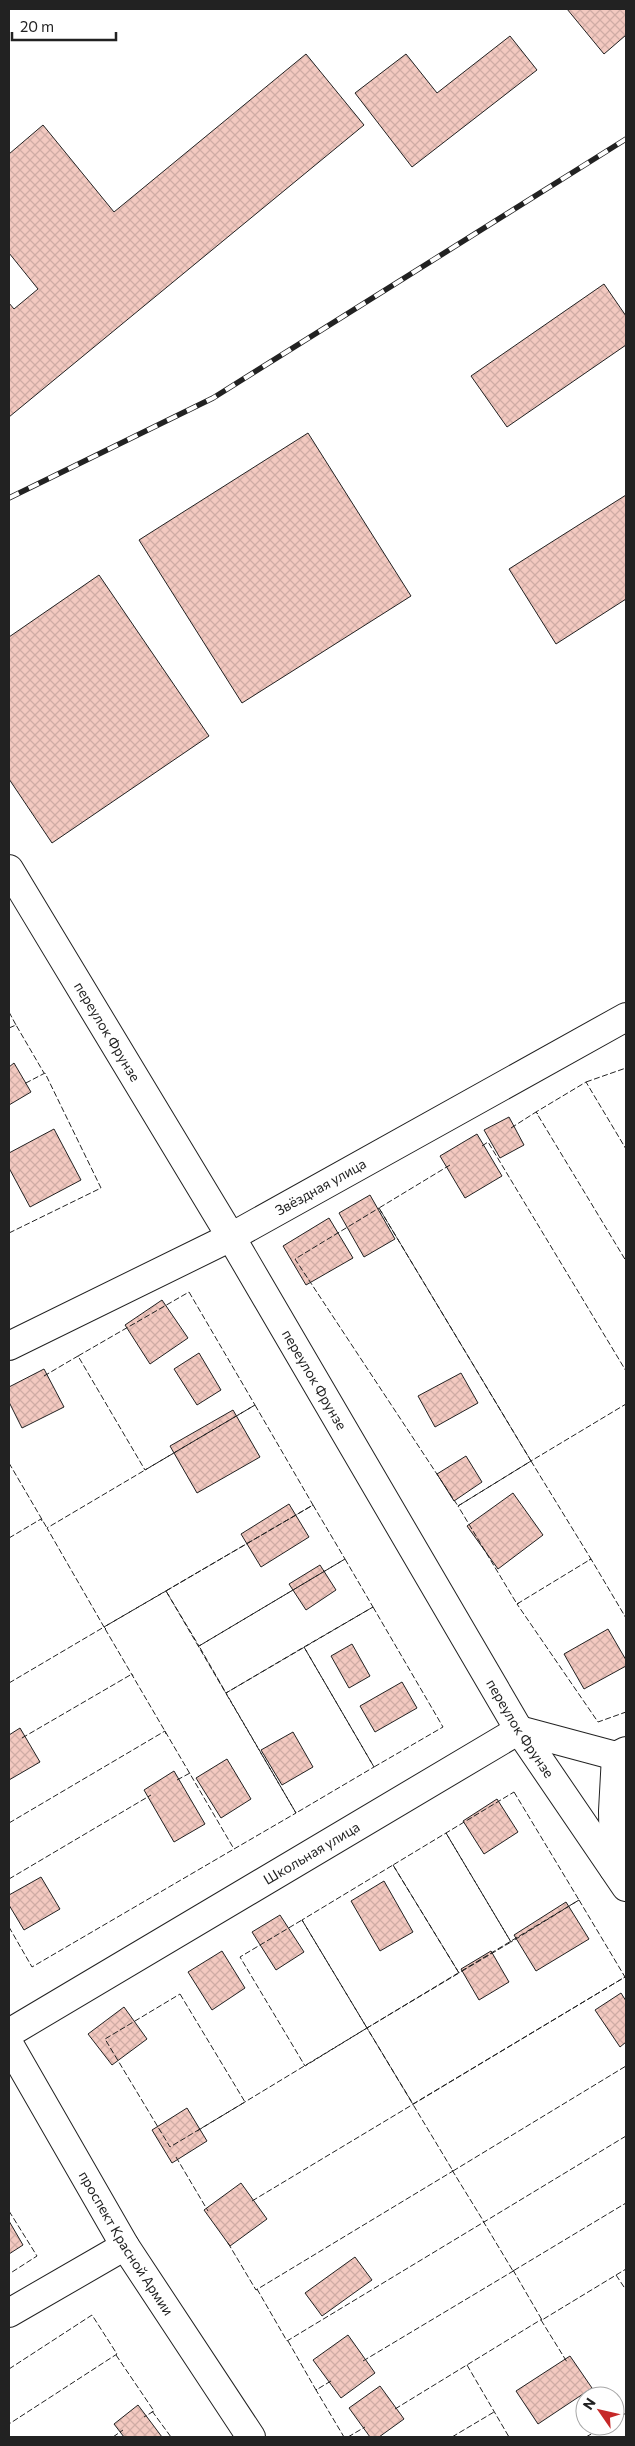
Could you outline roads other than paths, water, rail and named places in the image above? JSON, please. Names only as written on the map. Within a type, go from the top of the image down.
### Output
[{"type":"street","name":"переулок Фрунзе","points":[[9,869],[231,1238],[519,1730],[620,1878]]},
{"type":"street","name":"Звёздная улица","points":[[9,1346],[231,1238],[626,1017]]},
{"type":"street","points":[[519,1730],[621,1753],[613,1811],[620,1878]]},
{"type":"street","name":"Школьная улица","points":[[9,2033],[519,1730]]},
{"type":"street","name":"проспект Красной Армии","points":[[9,2044],[125,2246],[251,2437]]},
{"type":"street","points":[[9,2313],[125,2246]]},
{"type":"railway","points":[[9,498],[213,398],[626,139]]}]
